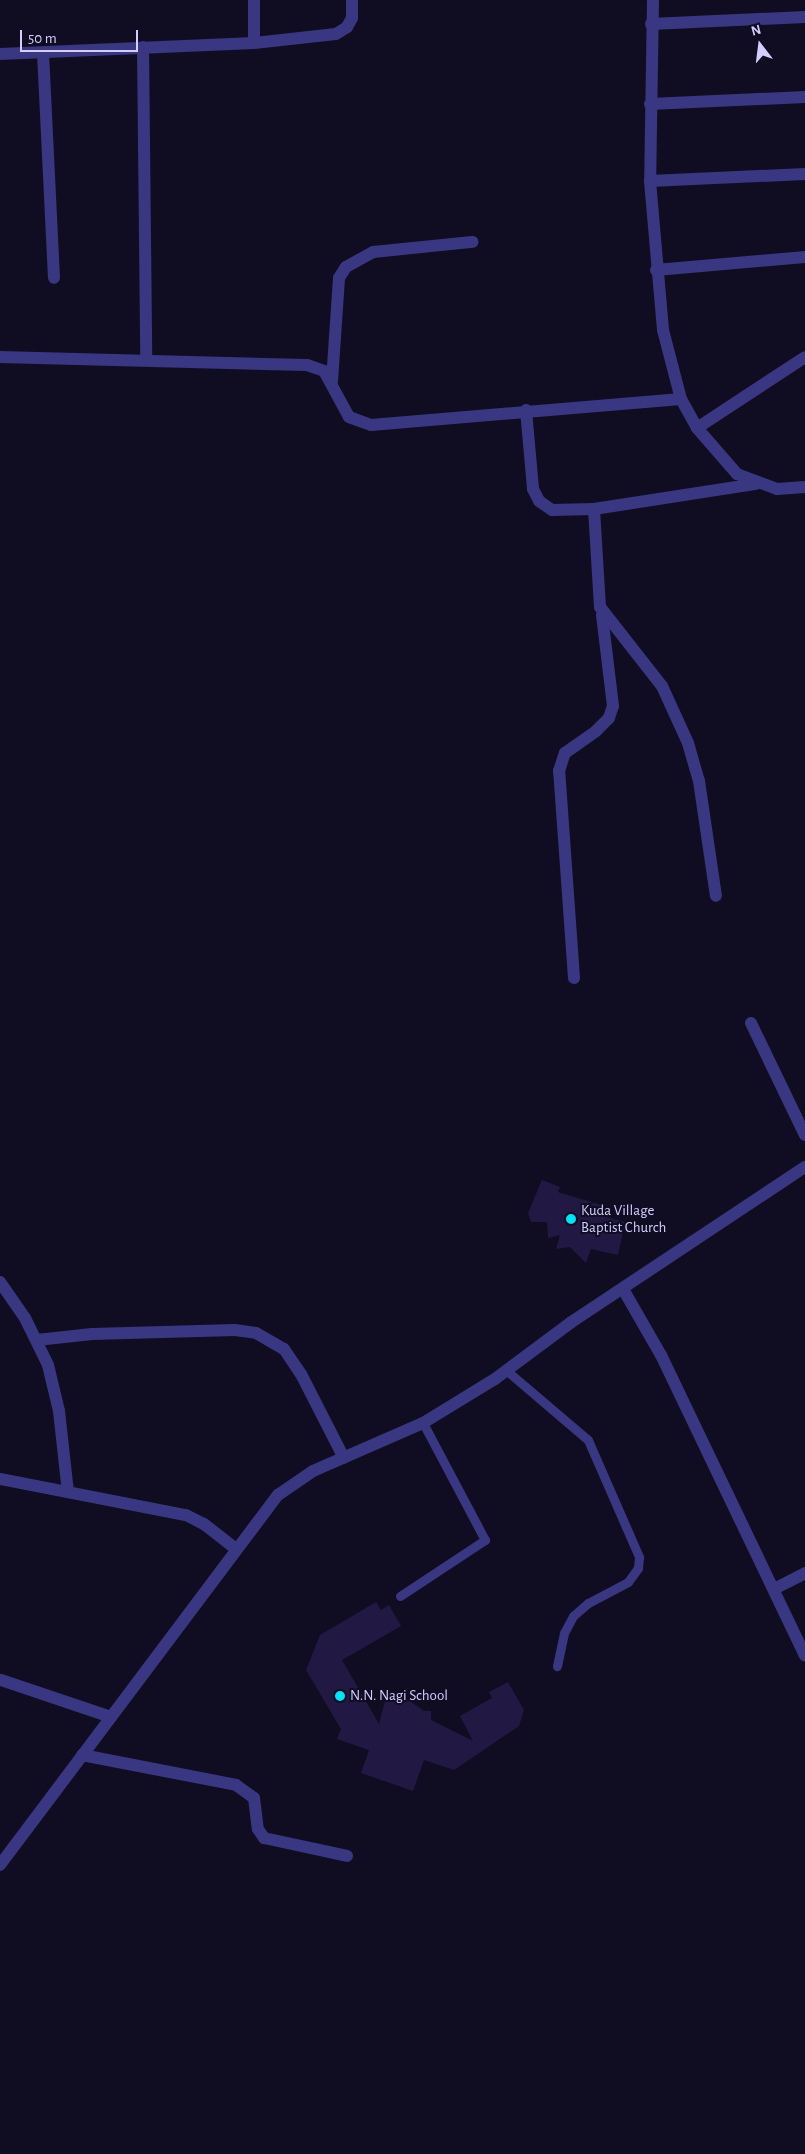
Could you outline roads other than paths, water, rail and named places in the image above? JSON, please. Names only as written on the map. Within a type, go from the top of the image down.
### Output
[{"type":"street","points":[[254,0],[254,43]]},
{"type":"street","points":[[0,54],[143,46],[254,43],[336,34],[347,27],[352,18],[352,0]]},
{"type":"street","points":[[653,0],[651,24],[650,181],[656,270],[663,330],[681,399],[697,428],[722,461],[756,484],[777,489],[805,487]]},
{"type":"street","points":[[651,24],[805,17]]},
{"type":"street","points":[[143,46],[148,256],[146,359]]},
{"type":"street","points":[[43,53],[54,278]]},
{"type":"street","points":[[650,104],[805,97]]},
{"type":"street","points":[[650,181],[805,174]]},
{"type":"street","points":[[332,381],[339,278],[346,267],[373,252],[472,242]]},
{"type":"street","points":[[656,270],[805,257]]},
{"type":"street","points":[[697,428],[805,357]]},
{"type":"street","points":[[0,358],[146,359],[307,365],[324,371],[332,381],[349,417],[371,425],[526,410],[681,399]]},
{"type":"street","points":[[526,410],[533,490],[539,501],[552,510],[594,509],[756,484]]},
{"type":"street","points":[[574,978],[559,771],[564,753],[602,724],[613,706],[600,607],[594,509]]},
{"type":"street","points":[[600,607],[662,686],[688,743],[699,780],[716,896]]},
{"type":"street","points":[[751,1023],[805,1135]]},
{"type":"street","points":[[0,1865],[278,1495],[314,1471],[423,1423],[507,1371],[623,1289],[805,1167]]},
{"type":"street","points":[[0,1282],[36,1340],[48,1365],[59,1411],[68,1492]]},
{"type":"street","points":[[623,1289],[661,1355],[805,1655]]},
{"type":"street","points":[[36,1340],[92,1334],[235,1330],[256,1333],[284,1349],[301,1374],[344,1458]]},
{"type":"street","points":[[0,1479],[186,1515],[204,1524],[236,1549]]},
{"type":"street","points":[[774,1589],[805,1573]]},
{"type":"street","points":[[1,1680],[111,1717]]},
{"type":"street","points":[[82,1755],[236,1785],[254,1798],[258,1829],[264,1838],[347,1856]]},
{"type":"lane","points":[[507,1371],[588,1440],[638,1557],[638,1568],[628,1582],[588,1603],[573,1616],[564,1634],[557,1666]]},
{"type":"lane","points":[[400,1596],[485,1540],[423,1423]]},
{"type":"place","name":"Kuda Village Baptist Church","points":[[571,1219]]},
{"type":"place","name":"N.N. Nagi School","points":[[340,1696]]}]
